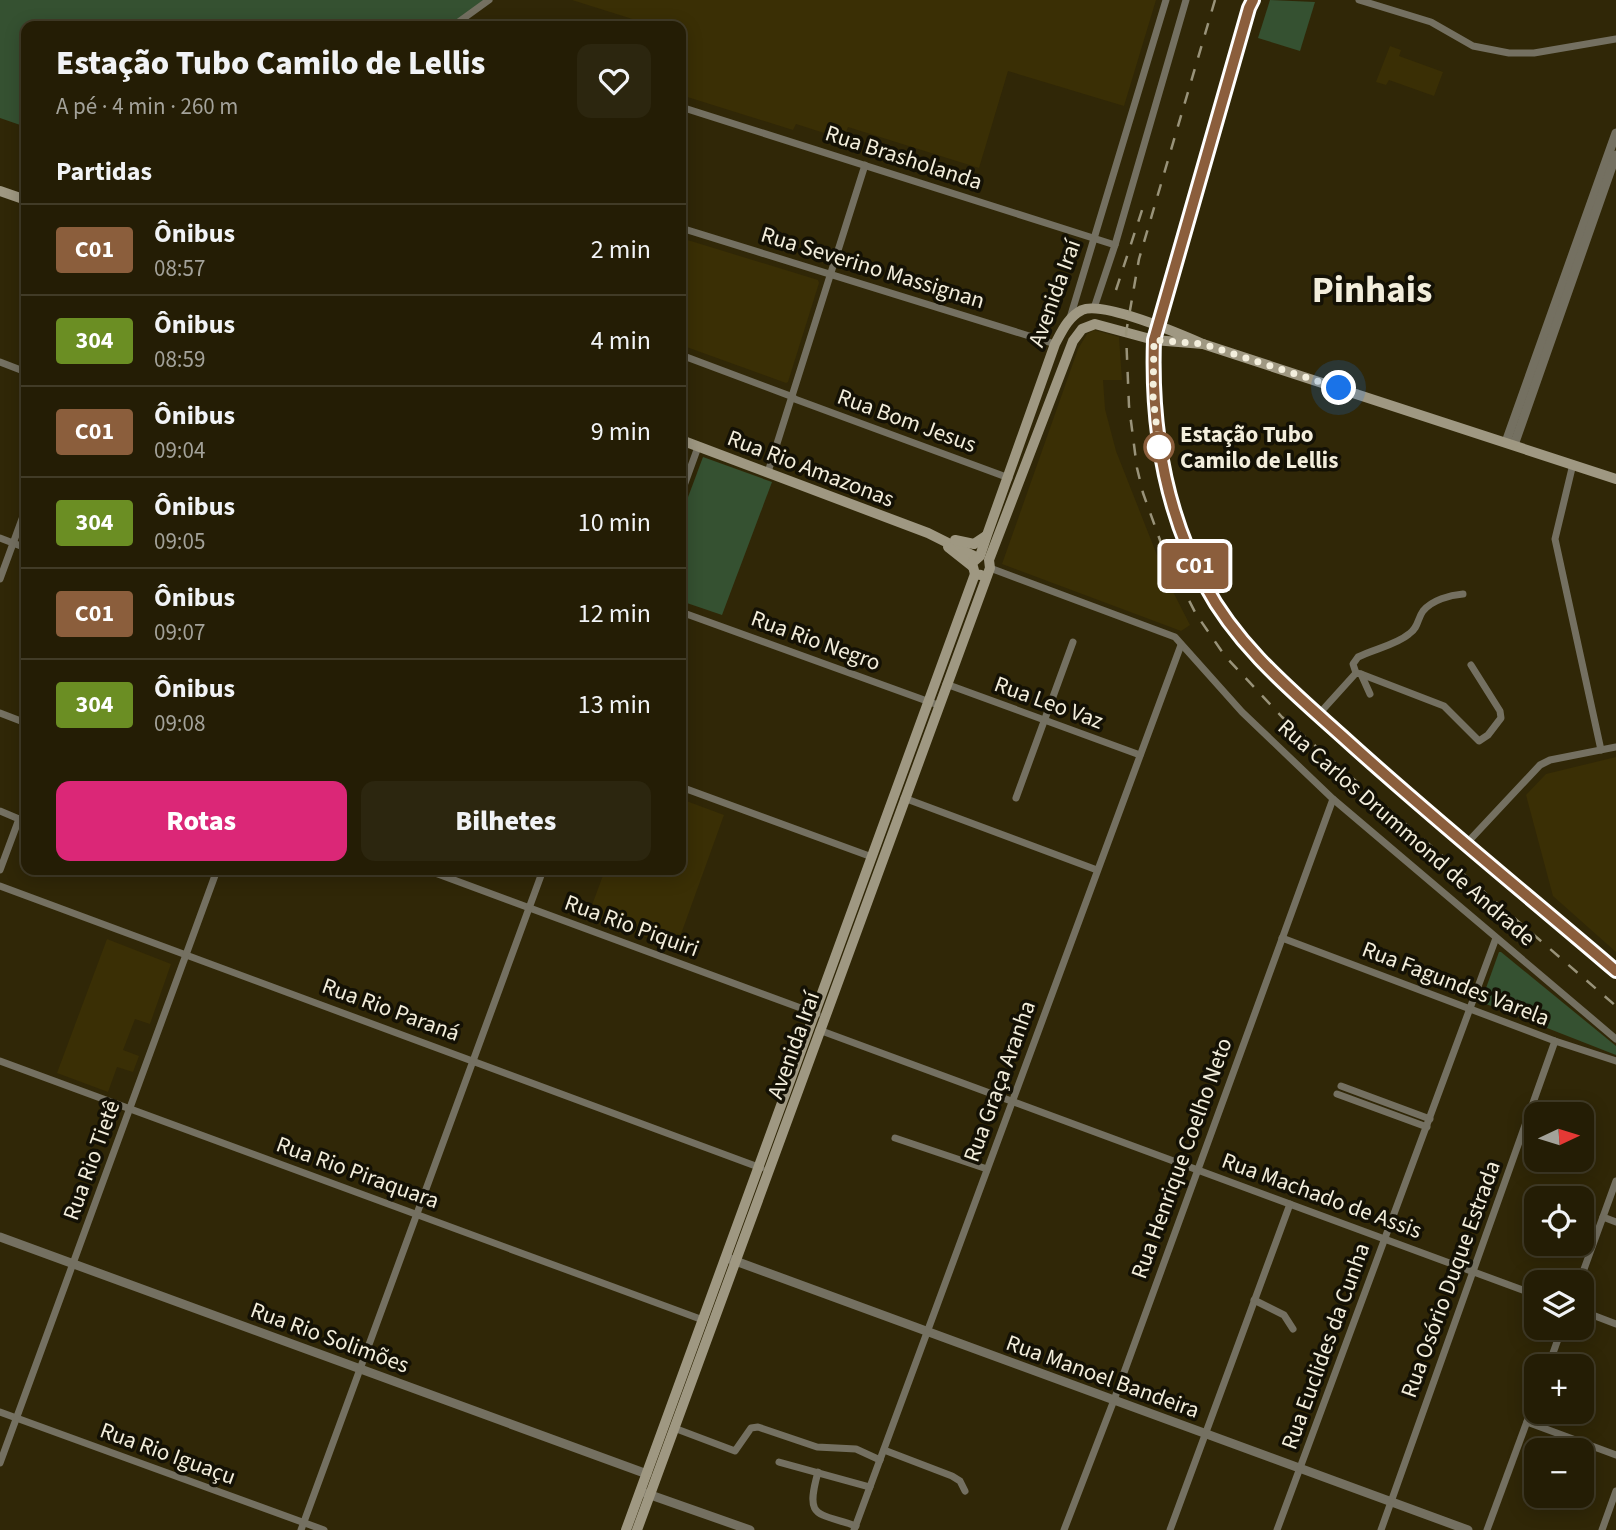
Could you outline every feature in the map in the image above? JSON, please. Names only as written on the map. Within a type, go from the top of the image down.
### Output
[{"type":"main road","points":[[1251,3],[1154,340],[1153,396],[1158,444],[1172,509],[1206,587],[1233,629],[1260,661],[1387,777],[1616,971]]},
{"type":"main road","points":[[0,191],[21,198]]},
{"type":"main road","points":[[1070,318],[1094,307],[1157,325],[1203,344],[1616,479]]},
{"type":"main road","name":"Avenida Iraí","points":[[869,878],[872,857],[933,703],[946,684],[981,565],[987,535],[1055,344],[1070,318]]},
{"type":"main road","name":"Avenida Iraí","points":[[626,1530],[674,1428],[722,1283],[869,878],[904,798],[933,703],[981,565],[1073,341],[1082,329],[1095,324],[1154,340]]},
{"type":"main road","points":[[1154,340],[1203,344]]},
{"type":"main road","name":"Rua Rio Amazonas","points":[[686,442],[928,533],[981,565]]},
{"type":"main road","points":[[928,533],[965,544],[974,544],[987,535]]},
{"type":"main road","name":"Avenida Iraí","points":[[771,1147],[819,1030],[820,1015]]},
{"type":"main road","name":"Avenida Iraí","points":[[637,1530],[646,1474],[703,1320],[722,1283]]},
{"type":"street","points":[[460,21],[489,0]]},
{"type":"street","name":"Avenida Iraí","points":[[1070,318],[1166,0]]},
{"type":"street","name":"Avenida Iraí","points":[[1094,307],[1186,0]]},
{"type":"street","points":[[1359,0],[1431,23],[1473,46],[1508,54],[1534,53],[1616,39]]},
{"type":"street","name":"Rua Brasholanda","points":[[686,109],[1115,244]]},
{"type":"street","points":[[1611,166],[1616,133]]},
{"type":"street","points":[[1510,443],[1616,155]]},
{"type":"street","points":[[768,472],[865,165]]},
{"type":"street","name":"Rua Severino Massignan","points":[[686,230],[1055,344]]},
{"type":"street","name":"Rua Bom Jesus","points":[[686,357],[1009,478]]},
{"type":"street","points":[[0,362],[21,370]]},
{"type":"street","points":[[686,480],[698,446]]},
{"type":"street","points":[[1573,464],[1555,539],[1601,750]]},
{"type":"street","points":[[0,579],[21,521]]},
{"type":"street","points":[[0,538],[21,546]]},
{"type":"street","name":"Rua Carlos Drummond de Andrade","points":[[981,565],[1175,637],[1242,712],[1333,799],[1616,1039]]},
{"type":"street","points":[[1370,694],[1353,664],[1358,657],[1408,636],[1419,624],[1422,612],[1436,601],[1463,594]]},
{"type":"street","name":"Rua Rio Negro","points":[[686,614],[933,703]]},
{"type":"street","points":[[1016,798],[1073,642]]},
{"type":"street","name":"Rua Graça Aranha","points":[[855,1528],[869,1500],[870,1487],[1181,645]]},
{"type":"street","points":[[1358,673],[1421,701],[1444,706],[1479,741],[1488,735],[1501,718],[1500,711],[1471,665]]},
{"type":"street","points":[[1318,715],[1358,673]]},
{"type":"street","name":"Rua Leo Vaz","points":[[946,684],[1140,755]]},
{"type":"street","points":[[0,713],[21,721]]},
{"type":"street","points":[[1466,844],[1540,765],[1550,760],[1616,747]]},
{"type":"street","points":[[686,789],[872,857]]},
{"type":"street","points":[[904,798],[1097,870]]},
{"type":"street","name":"Rua Henrique Coelho Neto","points":[[1064,1530],[1333,799]]},
{"type":"street","points":[[0,811],[19,819],[0,870]]},
{"type":"street","name":"Rua Rio Tietê","points":[[0,1463],[215,875]]},
{"type":"street","name":"Rua Rio Piquiri","points":[[441,875],[820,1015]]},
{"type":"street","points":[[302,1526],[540,875]]},
{"type":"street","name":"Rua Rio Paraná","points":[[0,886],[763,1169]]},
{"type":"street","name":"Rua Fagundes Varela","points":[[1282,937],[1555,1041],[1616,1061]]},
{"type":"street","name":"Rua Euclides da Cunha","points":[[1277,1530],[1496,938]]},
{"type":"street","name":"Rua Machado de Assis","points":[[819,1030],[1524,1290]]},
{"type":"street","name":"Rua Osório Duque Estrada","points":[[1381,1530],[1555,1041]]},
{"type":"street","name":"Rua Rio Piraquara","points":[[0,1061],[703,1320]]},
{"type":"street","points":[[1339,1090],[1428,1123]]},
{"type":"street","points":[[895,1138],[987,1169]]},
{"type":"street","points":[[1584,1270],[1616,1181]]},
{"type":"street","points":[[1170,1530],[1290,1204]]},
{"type":"street","points":[[1603,1217],[1616,1222]]},
{"type":"street","name":"Rua Rio Solimões","points":[[0,1237],[646,1474]]},
{"type":"street","name":"Rua Manoel Bandeira","points":[[731,1259],[1468,1530]]},
{"type":"street","points":[[1254,1300],[1284,1315],[1293,1329]]},
{"type":"street","points":[[1594,1316],[1616,1324]]},
{"type":"street","name":"Rua Rio Iguaçu","points":[[0,1412],[302,1526],[324,1530]]},
{"type":"street","points":[[1488,1530],[1526,1424]]},
{"type":"street","points":[[1532,1424],[1616,1455]]},
{"type":"street","points":[[674,1428],[736,1451],[751,1428],[758,1427],[817,1447],[856,1450],[880,1460]]},
{"type":"street","points":[[884,1450],[952,1476],[960,1481],[965,1491]]},
{"type":"street","points":[[779,1462],[870,1487]]},
{"type":"street","points":[[818,1472],[812,1506],[817,1513],[855,1528]]},
{"type":"street","points":[[1602,1530],[1616,1492]]},
{"type":"street","points":[[645,1493],[750,1530]]},
{"type":"shaded area","points":[[572,0],[1156,0],[1124,106],[1008,71],[979,168],[848,127],[843,139],[796,124],[793,130],[686,97],[686,21],[639,21]]},
{"type":"shaded area","points":[[1390,46],[1401,50],[1399,56],[1443,72],[1434,96],[1389,80],[1386,85],[1376,82]]},
{"type":"shaded area","points":[[686,240],[818,280],[786,383],[686,347]]},
{"type":"shaded area","points":[[1094,330],[1119,337],[1122,380],[1103,380],[1105,409],[1116,451],[1166,578],[1190,625],[1181,631],[1002,564],[1078,349],[1087,334]]},
{"type":"shaded area","points":[[1616,757],[1616,952],[1553,896],[1526,795],[1546,774]]},
{"type":"shaded area","points":[[686,801],[724,815],[676,948],[588,916],[603,875],[686,875]]},
{"type":"shaded area","points":[[107,939],[171,964],[150,1024],[135,1019],[123,1050],[139,1056],[133,1072],[117,1067],[108,1092],[57,1073]]},
{"type":"green space","points":[[0,0],[489,0],[460,21],[21,21],[21,125],[0,118]]},
{"type":"green space","points":[[1270,0],[1315,2],[1300,51],[1258,38]]},
{"type":"green space","points":[[703,457],[772,482],[722,615],[686,603],[686,503]]},
{"type":"green space","points":[[1499,952],[1616,1046],[1616,1055],[1481,1002]]},
{"type":"railway","points":[[1215,0],[1139,259],[1126,333],[1129,406],[1137,468],[1165,554],[1196,614],[1225,656],[1282,717],[1616,1006]]},
{"type":"railway","points":[[1116,290],[1144,204]]},
{"type":"bus line","name":"C01","points":[[1253,0],[1154,340],[1155,424],[1172,509],[1206,587],[1233,629],[1260,661],[1387,777],[1616,971]]},
{"type":"place","name":"Estação Tubo Camilo de Lellis","points":[[1159,447]]},
{"type":"district","name":"Pinhais","points":[[1372,289]]},
{"type":"route","points":[[1159,447],[1153,396],[1154,340],[1203,344],[1339,388]]}]
